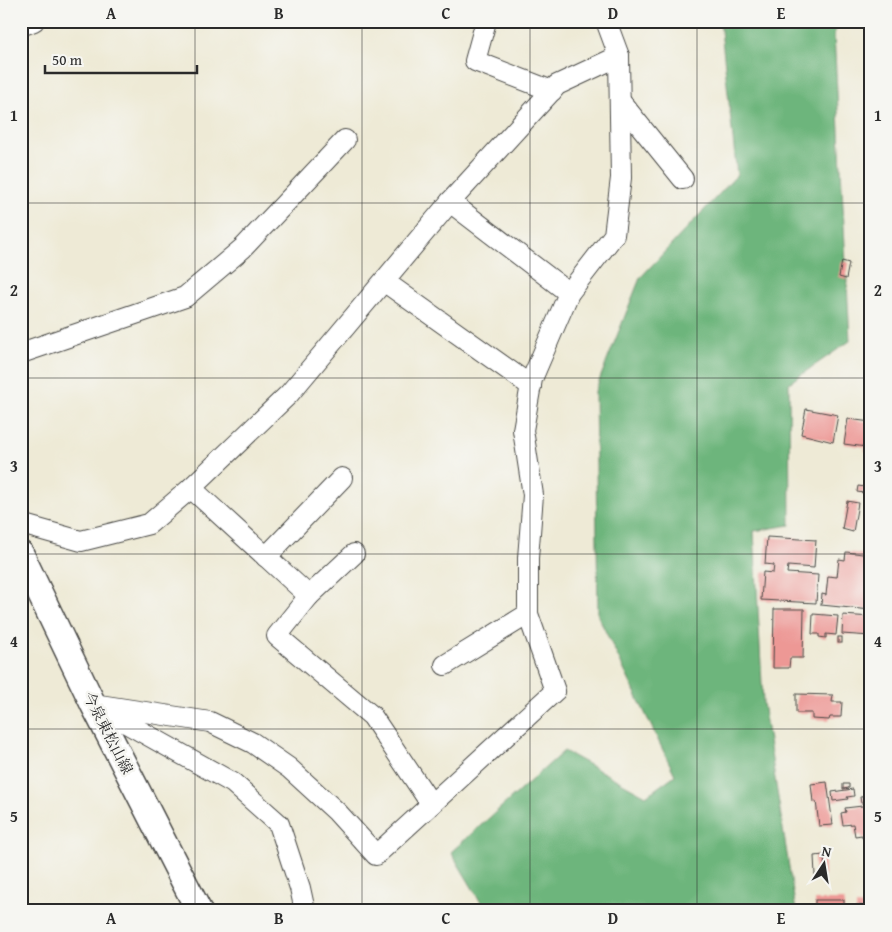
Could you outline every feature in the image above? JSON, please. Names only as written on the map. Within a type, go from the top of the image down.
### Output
[{"type":"main road","name":"今泉東松山線","points":[[21,554],[93,704],[199,911]]},
{"type":"street","points":[[21,26],[34,21]]},
{"type":"street","points":[[486,21],[475,61],[552,90]]},
{"type":"street","points":[[93,704],[210,722],[253,744],[289,768],[337,812],[376,855],[555,691],[528,614],[528,558],[533,494],[523,430],[532,379],[569,293],[614,234],[621,178],[619,56],[606,21]]},
{"type":"street","points":[[21,524],[81,541],[149,524],[191,488],[289,394],[385,282],[450,202],[557,85],[619,56]]},
{"type":"street","points":[[620,101],[683,179]]},
{"type":"street","points":[[21,353],[184,297],[243,248],[345,140]]},
{"type":"street","points":[[450,202],[569,293]]},
{"type":"street","points":[[385,282],[531,386]]},
{"type":"street","points":[[266,556],[342,478]]},
{"type":"street","points":[[191,488],[309,596]]},
{"type":"street","points":[[354,554],[309,596],[277,636],[372,716],[431,804]]},
{"type":"street","points":[[445,665],[528,614]]},
{"type":"street","points":[[93,704],[233,784],[278,824],[300,888],[305,911]]},
{"type":"green space","points":[[720,21],[840,21],[834,34],[850,341],[789,383],[790,525],[754,531],[763,703],[796,911],[486,911],[451,852],[564,751],[646,796],[675,775],[598,616],[595,391],[640,278],[737,175]]},
{"type":"building","points":[[842,261],[849,263],[846,279],[839,277]]},
{"type":"building","points":[[806,409],[838,415],[833,442],[801,434]]},
{"type":"building","points":[[848,419],[871,422],[871,452],[865,451],[866,447],[844,444]]},
{"type":"building","points":[[858,486],[865,487],[864,493],[857,492]]},
{"type":"building","points":[[847,501],[858,503],[853,532],[842,529]]},
{"type":"building","points":[[767,537],[816,540],[814,568],[788,566],[787,573],[818,575],[816,603],[761,600],[763,572],[773,573],[774,565],[765,564]]},
{"type":"building","points":[[846,552],[871,555],[871,610],[821,605],[822,594],[826,595],[828,576],[837,577],[839,559],[845,560]]},
{"type":"building","points":[[774,609],[804,609],[803,658],[790,658],[789,668],[773,668]]},
{"type":"building","points":[[813,614],[838,616],[836,635],[826,634],[826,638],[819,637],[819,634],[812,634]]},
{"type":"building","points":[[843,615],[871,617],[871,636],[842,634]]},
{"type":"building","points":[[838,637],[842,637],[842,643],[838,643]]},
{"type":"building","points":[[796,694],[833,695],[832,702],[842,702],[841,717],[830,717],[829,720],[812,719],[812,713],[796,713]]},
{"type":"building","points":[[827,782],[833,825],[819,826],[816,801],[813,802],[811,784]]},
{"type":"building","points":[[843,784],[849,784],[849,788],[843,789]]},
{"type":"building","points":[[853,789],[854,796],[847,797],[848,799],[833,801],[832,792]]},
{"type":"building","points":[[871,796],[871,802],[861,803],[860,797]]},
{"type":"building","points":[[871,805],[871,837],[862,838],[862,835],[855,836],[853,824],[843,825],[841,813],[846,812],[845,808]]},
{"type":"building","points":[[824,855],[825,875],[815,875],[814,856]]},
{"type":"building","points":[[815,900],[844,900],[844,911],[815,911]]},
{"type":"building","points":[[856,905],[868,906],[868,911],[856,911]]}]
